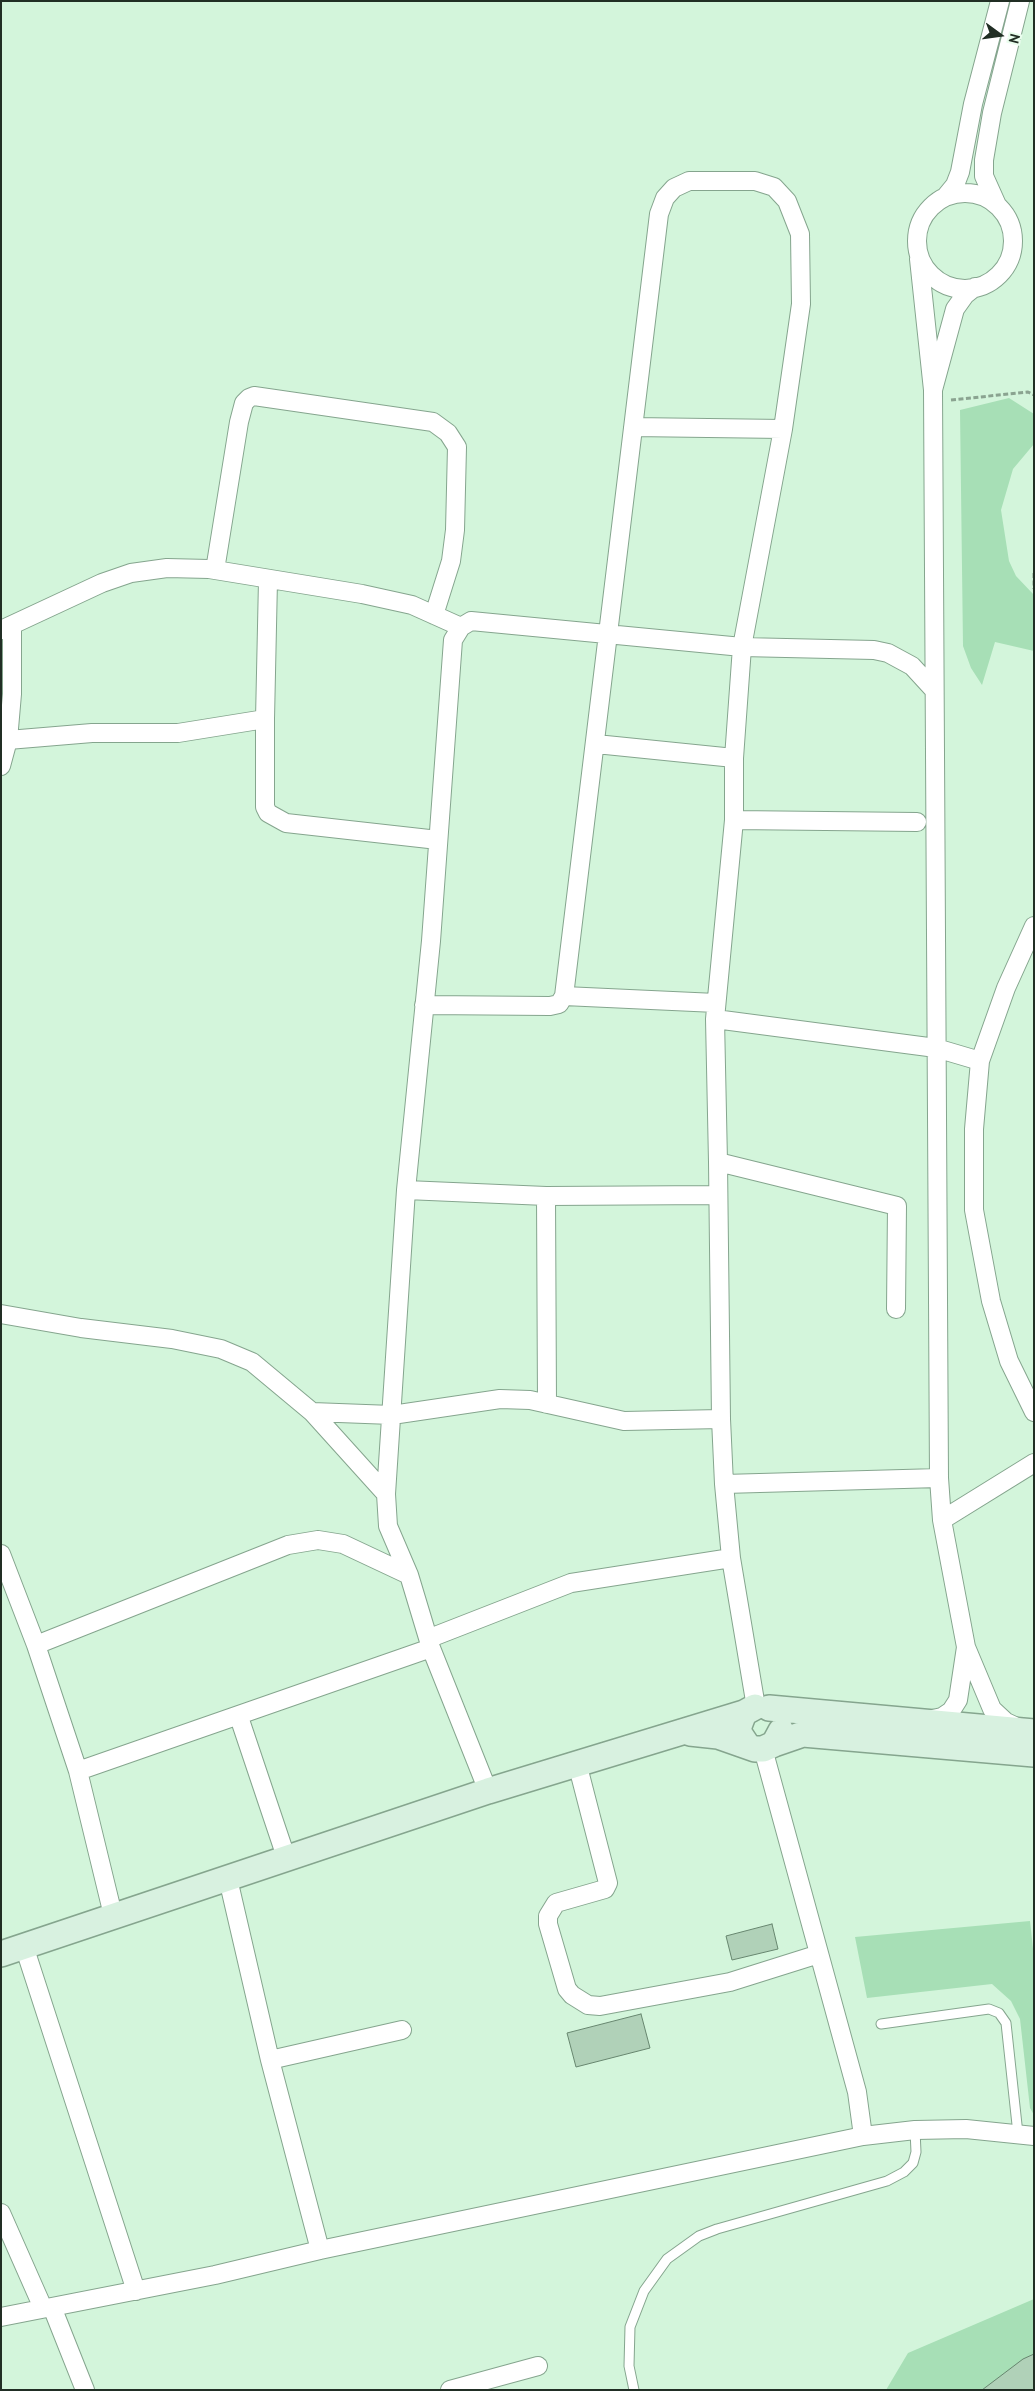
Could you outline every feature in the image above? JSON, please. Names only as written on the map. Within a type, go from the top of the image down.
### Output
[{"type":"main road","points":[[756,1709],[779,1718],[781,1725],[779,1738],[762,1746]]},
{"type":"main road","points":[[756,1709],[741,1719],[740,1733],[762,1746]]},
{"type":"main road","points":[[12,1950],[113,1915],[287,1860],[488,1791],[577,1763],[688,1732],[715,1721],[756,1709],[920,1722],[1031,1739]]},
{"type":"main road","points":[[688,1732],[718,1736],[762,1746],[803,1734],[1031,1739]]},
{"type":"street","points":[[1000,1],[972,104],[960,172],[955,185],[946,196],[933,205],[922,218],[917,238],[933,396],[938,1478],[942,1520],[966,1647],[992,1709],[1006,1722],[1031,1739]]},
{"type":"street","points":[[918,249],[926,269],[941,283],[962,289],[975,287],[992,280],[1000,274],[1010,255],[1012,234],[1009,223],[997,205],[984,176],[984,160],[992,112],[1020,1]]},
{"type":"street","points":[[424,1005],[550,1006],[559,1004],[564,996],[596,744],[606,634],[659,214],[665,198],[674,188],[688,181],[755,181],[774,188],[787,201],[800,234],[801,304],[783,429],[742,647],[734,758],[734,820],[716,1011],[721,1419],[724,1484],[731,1558],[756,1709]]},
{"type":"street","points":[[946,196],[968,193],[978,195],[997,205]]},
{"type":"street","points":[[933,396],[955,308],[965,295],[975,287]]},
{"type":"street","points":[[215,570],[239,422],[244,403],[249,398],[254,396],[433,422],[448,433],[457,447],[456,530],[451,561],[434,615]]},
{"type":"street","points":[[633,427],[783,429]]},
{"type":"street","points":[[1,766],[8,740],[12,694],[7,628],[102,583],[131,573],[167,568],[215,570],[362,594],[412,605],[460,627]]},
{"type":"street","points":[[268,580],[265,719],[265,807],[268,813],[286,822],[438,840]]},
{"type":"street","points":[[488,1791],[430,1643],[409,1575],[388,1526],[386,1494],[406,1190],[424,1005],[453,640],[460,627],[472,621],[742,647],[874,650],[888,653],[912,666],[934,690]]},
{"type":"street","points":[[8,740],[92,733],[178,733],[265,719]]},
{"type":"street","points":[[596,744],[734,758]]},
{"type":"street","points":[[734,820],[917,822]]},
{"type":"street","points":[[1034,926],[1006,988],[980,1060],[974,1129],[974,1210],[991,1301],[1009,1360],[1034,1412]]},
{"type":"street","points":[[564,996],[716,1011],[936,1048],[980,1060]]},
{"type":"street","points":[[718,1162],[897,1206],[896,1309]]},
{"type":"street","points":[[406,1190],[546,1196],[718,1195]]},
{"type":"street","points":[[546,1196],[548,1404]]},
{"type":"street","points":[[1,1314],[81,1328],[172,1339],[221,1349],[252,1362],[312,1412],[386,1494]]},
{"type":"street","points":[[312,1412],[392,1415],[500,1399],[530,1400],[624,1421],[721,1419]]},
{"type":"street","points":[[942,1520],[1034,1463]]},
{"type":"street","points":[[724,1484],[938,1478]]},
{"type":"street","points":[[36,1645],[288,1545],[318,1540],[343,1544],[409,1575]]},
{"type":"street","points":[[1,1554],[36,1645],[78,1771],[113,1915]]},
{"type":"street","points":[[78,1771],[239,1717],[430,1643],[571,1583],[731,1558]]},
{"type":"street","points":[[920,1722],[942,1717],[951,1711],[958,1700],[966,1647]]},
{"type":"street","points":[[239,1717],[287,1860]]},
{"type":"street","points":[[762,1746],[857,2092],[863,2136]]},
{"type":"street","points":[[577,1763],[608,1883],[605,1889],[556,1903],[548,1916],[548,1924],[567,1989],[572,1995],[588,2005],[600,2006],[730,1982],[819,1954]]},
{"type":"street","points":[[228,1879],[270,2060],[320,2250]]},
{"type":"street","points":[[12,1950],[136,2291]]},
{"type":"street","points":[[270,2060],[402,2030]]},
{"type":"street","points":[[1,2317],[136,2291],[320,2250],[863,2136],[915,2130],[966,2128],[1026,2135]]},
{"type":"street","points":[[1,2213],[85,2390]]},
{"type":"street","points":[[450,2390],[538,2366]]},
{"type":"lane","points":[[881,2024],[989,2009],[999,2013],[1006,2023],[1026,2135]]},
{"type":"lane","points":[[634,2390],[629,2366],[630,2328],[644,2291],[667,2259],[699,2236],[717,2229],[887,2181],[904,2172],[913,2163],[916,2152],[915,2130]]},
{"type":"path","points":[[933,396],[1028,392],[1034,395]]},
{"type":"path","points":[[1034,574],[1034,589]]},
{"type":"green space","points":[[1009,398],[1034,414],[1034,444],[1013,469],[1001,510],[1009,561],[1016,576],[1034,595],[1034,651],[995,642],[982,685],[971,668],[963,646],[960,410]]},
{"type":"green space","points":[[1030,1921],[1034,1958],[1034,2115],[1030,2108],[1020,2019],[1011,2001],[992,1984],[867,1998],[855,1937]]},
{"type":"green space","points":[[1034,2299],[1034,2390],[886,2390],[908,2353]]},
{"type":"building","points":[[772,1924],[778,1949],[732,1960],[726,1936]]},
{"type":"building","points":[[641,2014],[650,2048],[576,2067],[567,2033]]},
{"type":"building","points":[[1034,2354],[1034,2390],[982,2390],[1023,2359]]}]
